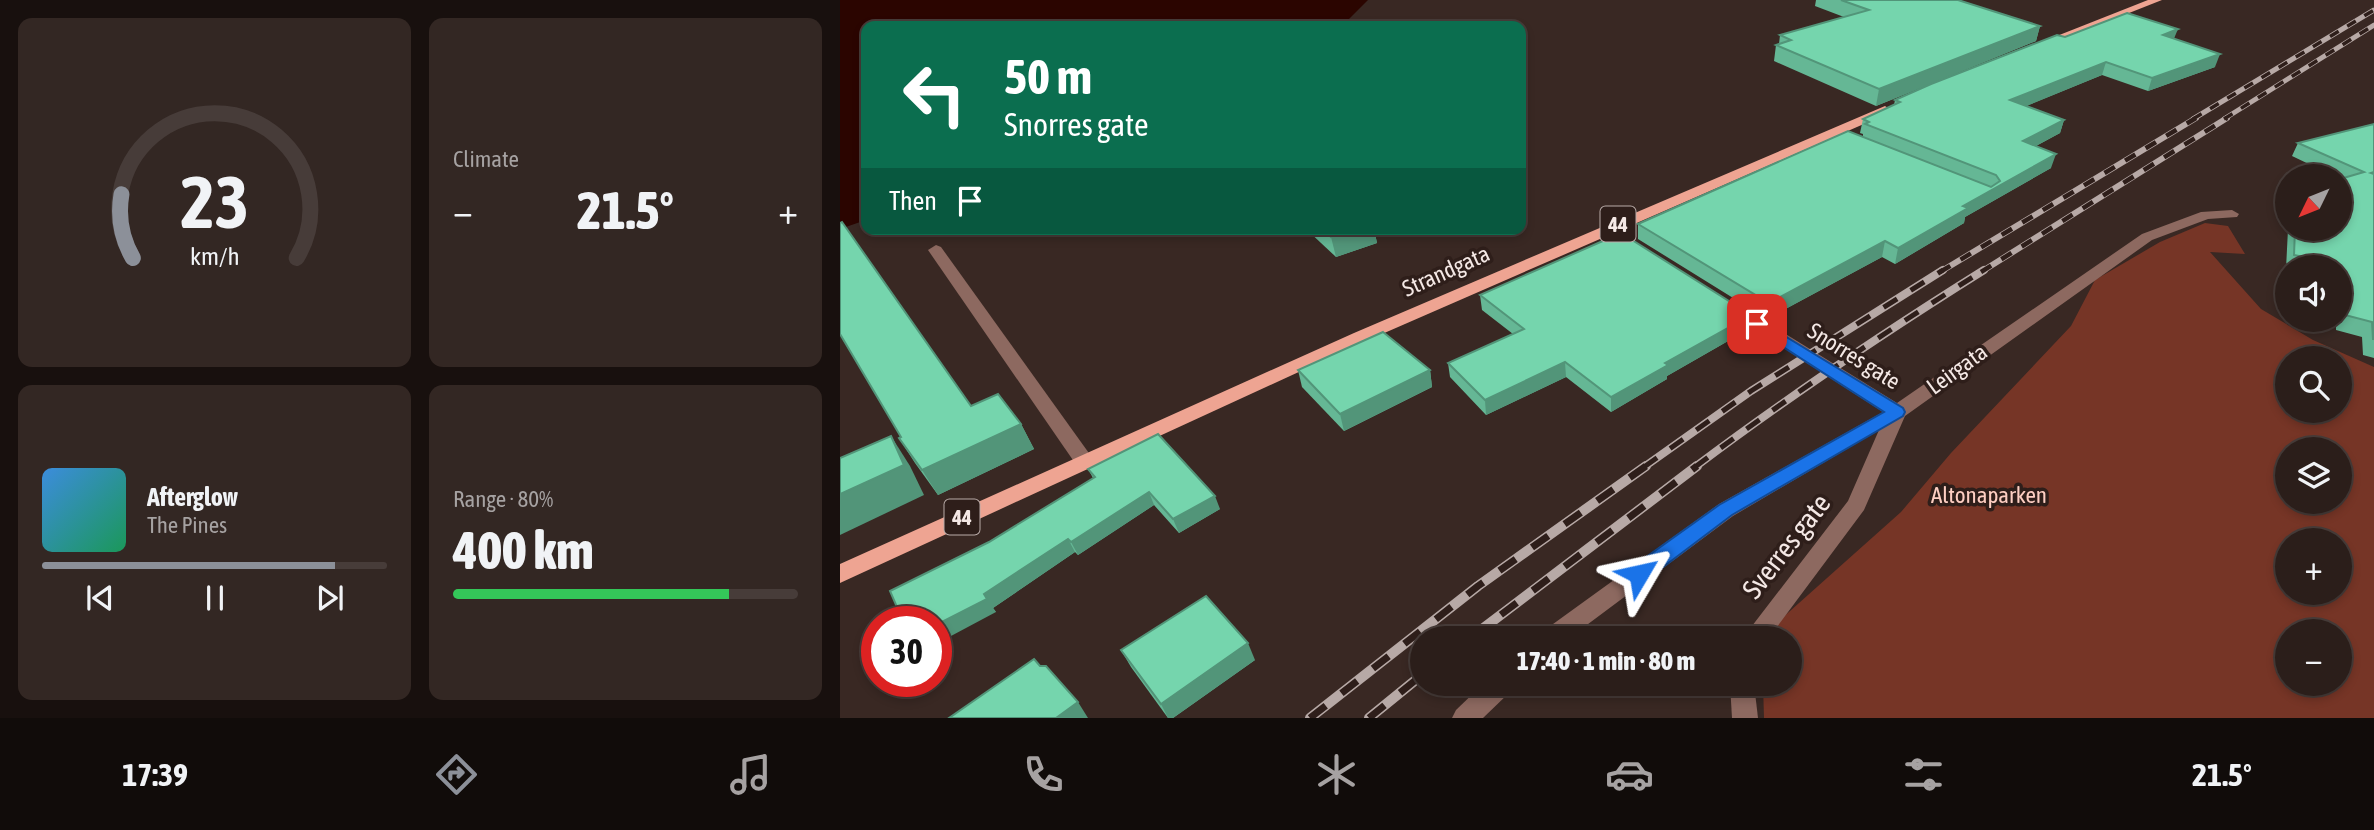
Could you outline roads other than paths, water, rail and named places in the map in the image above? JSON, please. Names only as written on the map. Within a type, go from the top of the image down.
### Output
[{"type":"main road","points":[[2027,50],[2157,0]]},
{"type":"main road","name":"Strandgata","points":[[840,574],[1084,461],[1607,229],[1840,134],[1898,104]]},
{"type":"street","name":"Leirgata","points":[[1568,626],[1726,510],[1897,412],[2147,237],[2206,215],[2232,214]]},
{"type":"street","points":[[1607,229],[1626,241]]},
{"type":"street","points":[[936,250],[1084,461]]},
{"type":"street","name":"Snorres gate","points":[[1720,300],[1897,412]]},
{"type":"street","name":"Sverres gate","points":[[1764,626],[1857,505],[1897,412]]},
{"type":"street","points":[[1465,718],[1488,696]]},
{"type":"street","points":[[1743,696],[1745,718]]},
{"type":"railway","points":[[2193,119],[2374,10]]},
{"type":"railway","points":[[2224,119],[2374,25]]},
{"type":"railway","points":[[1940,272],[2196,118]]},
{"type":"railway","points":[[1981,272],[2227,118]]},
{"type":"railway","points":[[1644,467],[1751,391],[1943,270]]},
{"type":"railway","points":[[1695,467],[1837,365],[1984,270]]},
{"type":"railway","points":[[1310,718],[1478,586],[1646,466]]},
{"type":"railway","points":[[1486,626],[1697,466]]},
{"type":"railway","points":[[1369,718],[1410,685]]},
{"type":"park label","name":"Altonaparken","points":[[1989,495]]}]
